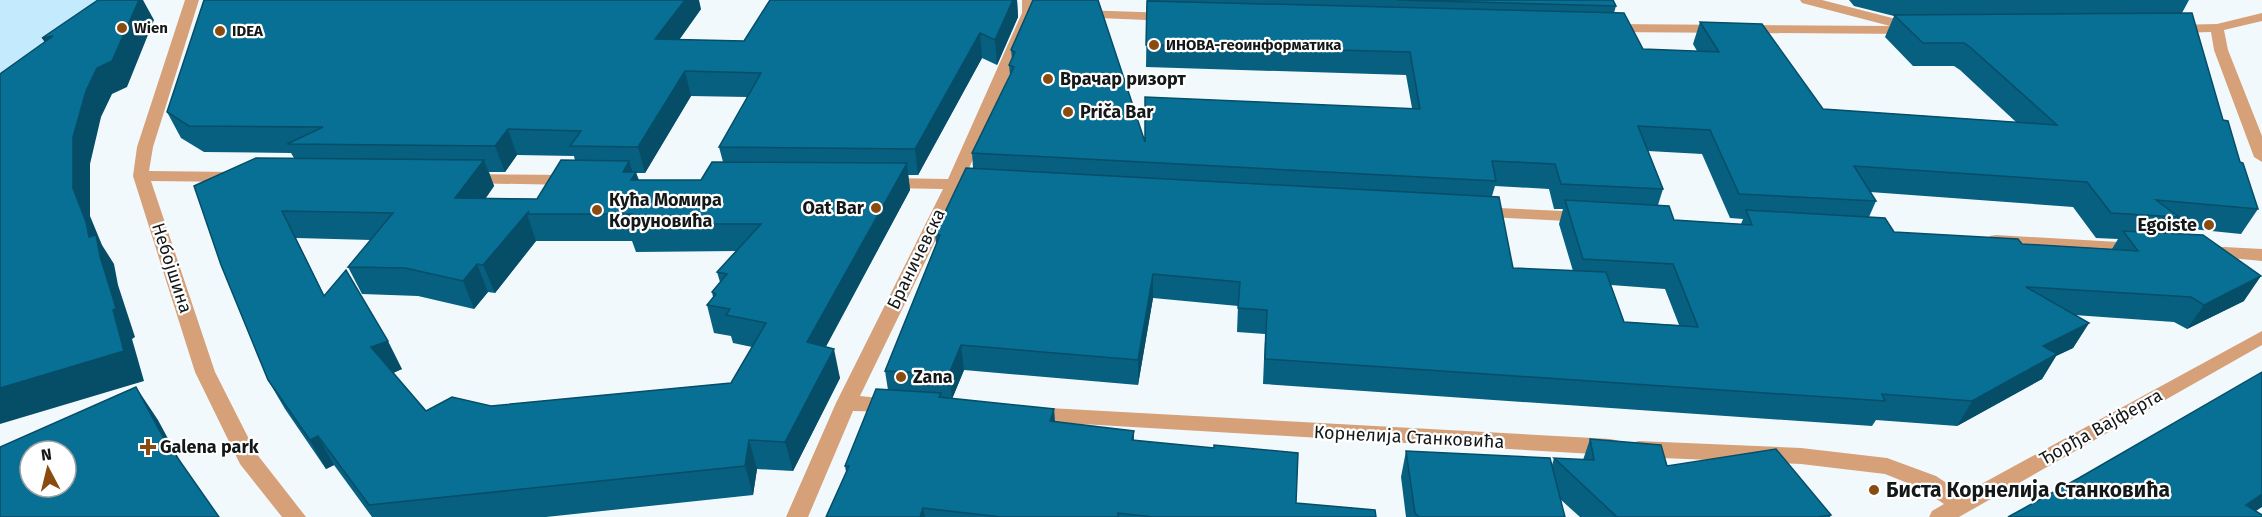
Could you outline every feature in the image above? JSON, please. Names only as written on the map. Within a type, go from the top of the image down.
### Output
[{"type":"street","name":"Небојшина","points":[[192,0],[145,147],[141,176],[205,372],[248,458],[295,517]]},
{"type":"street","points":[[1588,28],[1922,31],[1807,0]]},
{"type":"street","name":"Браничевска","points":[[797,517],[846,403],[954,183],[1029,7]]},
{"type":"street","points":[[1062,14],[1186,17]]},
{"type":"street","points":[[2157,29],[2217,28],[2262,17]]},
{"type":"street","points":[[2217,28],[2221,50],[2262,157]]},
{"type":"street","points":[[141,176],[254,178]]},
{"type":"street","points":[[456,179],[586,180]]},
{"type":"street","points":[[871,183],[954,183],[1002,186]]},
{"type":"street","points":[[1457,210],[1600,218]]},
{"type":"street","points":[[1982,240],[2157,249]]},
{"type":"street","points":[[2192,251],[2262,255]]},
{"type":"street","name":"Ђорђа Вајферта","points":[[1940,517],[2262,337]]},
{"type":"street","points":[[846,403],[918,407]]},
{"type":"street","name":"Корнелија Станковића","points":[[1012,413],[1475,441],[1834,459],[1887,466],[1903,471],[1943,491],[1962,505]]},
{"type":"shaded area","points":[[0,0],[122,0],[0,82]]},
{"type":"building","points":[[98,0],[139,0],[112,61],[97,68],[86,91],[73,137],[73,188],[86,222],[89,237],[96,235],[116,308],[113,310],[124,351],[0,388],[0,74],[53,36],[42,38]]},
{"type":"building","points":[[204,0],[685,0],[655,39],[744,41],[770,0],[1013,0],[995,40],[980,33],[915,149],[719,147],[761,73],[685,71],[638,147],[570,146],[581,131],[508,129],[495,146],[287,144],[323,127],[189,126],[167,112]]},
{"type":"building","points":[[1033,0],[1098,0],[1145,142],[1145,97],[1420,109],[1410,52],[1146,45],[1147,1],[1624,13],[1643,49],[1719,52],[1700,22],[1762,24],[1823,109],[2057,125],[1970,47],[1964,43],[1923,43],[1894,15],[2192,13],[2223,120],[2228,121],[2240,162],[2243,163],[2258,209],[2156,200],[2179,217],[2111,213],[2087,182],[1854,166],[1876,201],[1739,194],[1710,130],[1638,126],[1663,189],[1561,184],[1555,164],[1492,161],[1496,181],[972,153],[1014,67],[1009,65],[1015,52],[1011,50]]},
{"type":"building","points":[[1397,0],[1613,0],[1616,6]]},
{"type":"building","points":[[256,158],[484,160],[455,198],[537,199],[561,160],[629,161],[623,172],[636,172],[631,180],[701,180],[712,162],[907,163],[807,342],[834,349],[785,442],[749,440],[745,466],[369,505],[318,436],[310,440],[268,380],[221,265],[194,186]],"holes":[[[282,211],[393,213],[348,267],[405,268],[463,281],[477,264],[483,265],[529,211],[527,214],[633,214],[627,224],[761,224],[717,272],[727,274],[712,292],[716,294],[707,305],[730,309],[726,315],[766,323],[731,383],[491,406],[452,397],[426,411],[371,347],[388,341],[346,270],[324,296]]]},
{"type":"building","points":[[966,168],[1499,197],[1513,268],[1606,272],[1624,322],[1698,327],[1673,264],[1583,259],[1565,200],[1669,206],[1674,220],[1752,225],[1746,210],[1885,218],[1894,232],[2018,239],[2022,244],[2138,251],[2123,231],[2203,235],[2261,276],[2204,305],[2191,297],[2026,287],[2089,323],[2043,346],[2057,354],[1972,401],[1882,394],[1885,401],[1265,359],[1267,310],[1238,308],[1240,282],[1153,274],[1138,360],[961,345],[949,374],[885,371],[940,235],[935,233]]},
{"type":"building","points":[[2262,372],[2262,494],[2246,505],[2262,517],[2008,517],[2079,478]]},
{"type":"building","points":[[136,387],[163,437],[219,517],[0,517],[0,447],[18,439],[18,499],[78,499],[78,439],[18,439]]},
{"type":"building","points":[[876,389],[941,393],[939,397],[1054,409],[1050,421],[1134,431],[1132,440],[1298,453],[1296,503],[1375,510],[1376,517],[1153,517],[1118,513],[1118,517],[1001,517],[923,508],[920,517],[826,517],[849,466],[845,466]]},
{"type":"building","points":[[1590,439],[1661,445],[1667,466],[1776,449],[1831,515],[1817,517],[1617,517],[1554,458],[1594,460]]},
{"type":"building","points":[[1406,451],[1550,458],[1565,517],[1419,517],[1415,513]]},
{"type":"place","name":"Wien","points":[[122,28]]},
{"type":"place","name":"IDEA","points":[[220,31]]},
{"type":"place","name":"ИНОВА-геоинформатика","points":[[1154,45]]},
{"type":"place","name":"Врачар ризорт","points":[[1048,79]]},
{"type":"place","name":"Priča Bar","points":[[1068,112]]},
{"type":"place","name":"Oat Bar","points":[[876,208]]},
{"type":"place","name":"Кућа Момира Коруновића","points":[[597,210]]},
{"type":"place","name":"Egoiste","points":[[2209,225]]},
{"type":"place","name":"Zana","points":[[901,377]]},
{"type":"place","name":"Galena park","points":[[148,447]]},
{"type":"place","name":"Биста Корнелија Станковића","points":[[1874,490]]}]
